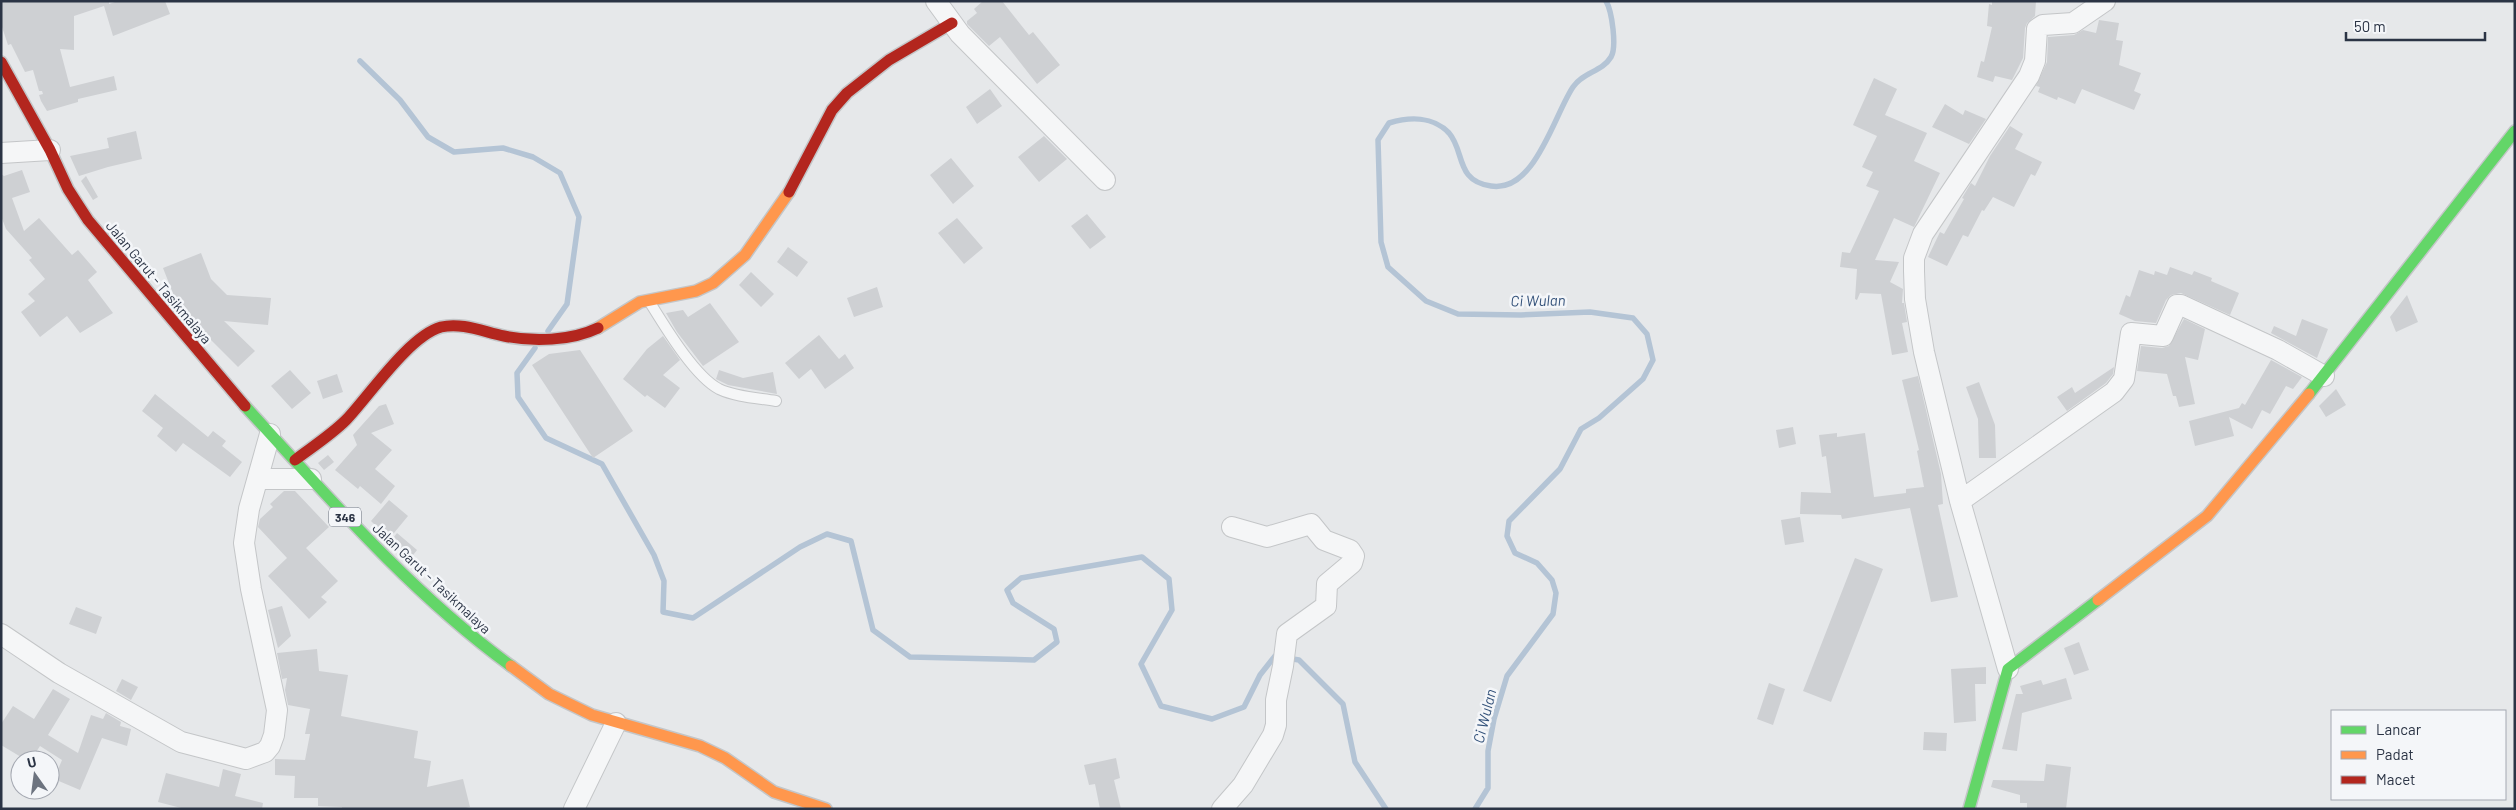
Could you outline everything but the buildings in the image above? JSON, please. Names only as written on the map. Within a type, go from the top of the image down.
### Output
[{"type":"street","points":[[936,1],[967,41],[1105,180]]},
{"type":"street","points":[[2008,670],[1960,501],[1924,352],[1916,307],[1914,271],[1918,245],[2029,76],[2035,61],[2037,29],[2043,26],[2073,23],[2106,1]]},
{"type":"street","points":[[295,460],[344,422],[414,345],[436,329],[460,326],[507,338],[528,339],[590,333],[629,307],[648,300],[696,292],[725,275],[777,212],[820,137],[828,116],[839,102],[867,76],[952,23]]},
{"type":"street","name":"Jalan Garut - Tasikmalaya","points":[[1,62],[50,150],[68,189],[88,220],[224,383],[311,479],[403,575],[489,650],[549,694],[592,715],[700,746],[725,758],[774,792],[826,809]]},
{"type":"street","points":[[1969,809],[2004,678],[2008,670],[2201,522],[2324,376],[2515,131]]},
{"type":"street","points":[[1,153],[50,150]]},
{"type":"street","points":[[1960,501],[2114,392],[2124,379],[2131,333],[2163,336],[2177,305],[2181,305],[2278,350],[2324,376]]},
{"type":"street","points":[[1,634],[59,673],[181,742],[246,759],[265,752],[270,746],[274,735],[277,710],[251,589],[244,543],[248,509],[270,434]]},
{"type":"street","points":[[258,479],[311,479]]},
{"type":"street","points":[[1222,809],[1247,779],[1273,735],[1276,725],[1276,700],[1284,666],[1285,645],[1289,631],[1326,606],[1328,584],[1352,563],[1354,556],[1350,550],[1324,540],[1311,524],[1267,537],[1232,527]]},
{"type":"street","points":[[574,809],[616,723]]},
{"type":"lane","points":[[648,300],[670,335],[711,383],[722,390],[776,401]]},
{"type":"waterway","name":"Ci Wulan","points":[[1475,809],[1488,788],[1488,751],[1494,719],[1507,676],[1553,614],[1556,593],[1552,580],[1537,563],[1515,553],[1507,536],[1509,521],[1560,469],[1581,429],[1599,418],[1643,379],[1653,360],[1647,334],[1633,318],[1590,312],[1521,315],[1458,314],[1426,301],[1388,267],[1381,242],[1378,140],[1389,123],[1413,119],[1436,123],[1443,127],[1454,140],[1462,164],[1471,178],[1491,186],[1506,185],[1520,177],[1541,150],[1573,87],[1582,78],[1603,66],[1611,57],[1614,45],[1613,29],[1606,1]]},
{"type":"waterway","points":[[360,61],[400,100],[428,137],[454,152],[503,148],[533,157],[560,173],[579,217],[567,304],[548,331]]},
{"type":"waterway","points":[[535,348],[517,373],[518,397],[546,438],[602,464],[654,555],[664,581],[663,612],[693,618],[800,547],[827,534],[851,541],[873,630],[910,657],[1034,660],[1057,642],[1054,629],[1013,603],[1007,590],[1021,578],[1142,557],[1169,579],[1172,610],[1141,664],[1161,706],[1212,719],[1244,707],[1260,675],[1275,656],[1299,660],[1343,704],[1355,762],[1386,809]]},
{"type":"traffic: fast","points":[[2309,394],[2515,131]]},
{"type":"traffic: fast","points":[[245,406],[405,576],[474,638],[511,666]]},
{"type":"traffic: fast","points":[[1969,809],[2008,669],[2098,600]]},
{"type":"traffic: slow","points":[[598,328],[640,302],[696,291],[713,283],[745,255],[789,192]]},
{"type":"traffic: slow","points":[[2098,600],[2207,516],[2309,394]]},
{"type":"traffic: slow","points":[[511,666],[549,694],[592,715],[700,746],[725,758],[774,792],[826,809]]},
{"type":"traffic: jam","points":[[789,192],[832,110],[847,93],[889,60],[952,23]]},
{"type":"traffic: jam","points":[[1,62],[50,150],[68,189],[88,220],[245,406]]},
{"type":"traffic: jam","points":[[295,460],[346,420],[390,368],[416,342],[441,327],[473,328],[504,336],[539,340],[576,336],[598,328]]}]
